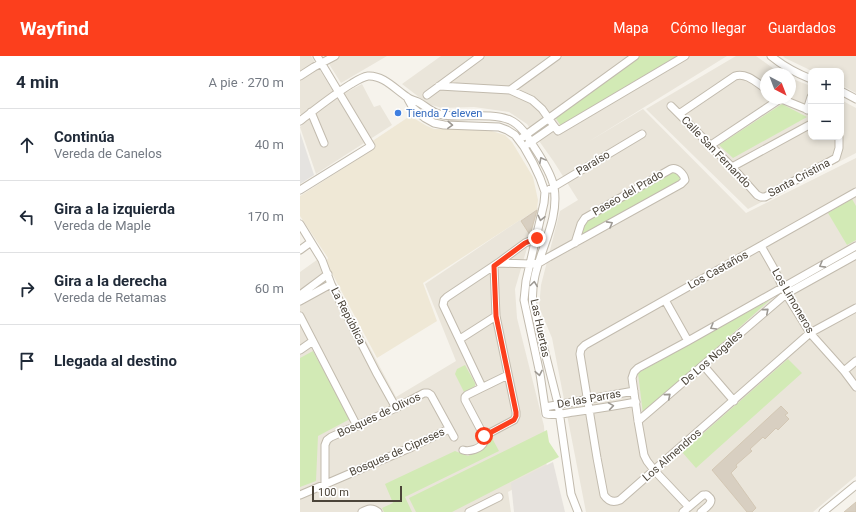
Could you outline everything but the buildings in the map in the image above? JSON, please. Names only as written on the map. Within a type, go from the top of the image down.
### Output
[{"type":"street","points":[[300,190],[371,146],[317,56]]},
{"type":"street","points":[[300,76],[335,56]]},
{"type":"street","points":[[427,95],[480,56]]},
{"type":"street","points":[[510,90],[557,56]]},
{"type":"street","points":[[519,140],[634,56]]},
{"type":"street","points":[[439,86],[510,90],[532,100],[542,109],[556,130],[560,130],[685,56]]},
{"type":"street","points":[[771,56],[783,66],[808,78]]},
{"type":"street","points":[[679,114],[740,74],[760,85]]},
{"type":"street","name":"Las Huertas","points":[[300,121],[338,92],[366,76],[375,76],[408,98],[418,102],[436,114],[445,116],[489,116],[502,118],[511,120],[526,134],[550,174],[554,187],[555,203],[553,216],[538,263],[532,296],[558,404],[571,494],[578,512]]},
{"type":"street","points":[[844,93],[856,99]]},
{"type":"street","name":"Las Huertas","points":[[408,98],[413,108],[434,123],[444,125],[500,127],[507,130],[515,135],[519,140],[535,168],[545,192],[537,238],[526,281],[524,300],[540,374],[545,412],[548,414]]},
{"type":"street","points":[[711,145],[771,104]]},
{"type":"street","points":[[793,104],[808,111]]},
{"type":"street","name":"Calle San Fernando","points":[[672,106],[711,145],[757,195],[761,197]]},
{"type":"street","points":[[311,112],[324,144]]},
{"type":"street","points":[[524,147],[554,126]]},
{"type":"street","points":[[732,167],[808,126]]},
{"type":"street","name":"Paraíso","points":[[545,192],[642,134]]},
{"type":"street","name":"Santa Cristina","points":[[761,197],[765,197],[836,158],[839,148],[839,140]]},
{"type":"street","name":"Paseo del Prado","points":[[496,264],[538,263],[681,184],[685,180],[683,175],[676,169],[671,168],[585,218],[580,224],[575,242]]},
{"type":"street","name":"Los Castaños","points":[[581,349],[585,345],[856,192]]},
{"type":"street","name":"La República","points":[[300,224],[322,260],[331,284],[396,408]]},
{"type":"street","points":[[482,387],[443,305],[444,300],[446,297],[525,243],[537,238]]},
{"type":"street","points":[[300,250],[311,242]]},
{"type":"street","name":"Los Limoneros","points":[[761,246],[810,333],[844,371],[856,387]]},
{"type":"street","points":[[785,291],[856,246]]},
{"type":"street","points":[[785,291],[856,255]]},
{"type":"street","points":[[484,436],[514,420],[516,416],[496,316],[496,264]]},
{"type":"street","points":[[300,295],[328,274]]},
{"type":"street","points":[[300,302],[331,284]]},
{"type":"street","name":"De Los Nogales","points":[[634,391],[632,378],[634,372],[638,368],[785,291]]},
{"type":"street","name":"De Los Nogales","points":[[638,421],[785,291]]},
{"type":"street","points":[[665,300],[688,341]]},
{"type":"street","name":"Los Almendros","points":[[581,349],[580,354],[604,495],[610,501],[616,502],[734,401],[810,333],[856,308]]},
{"type":"street","points":[[300,316],[356,426]]},
{"type":"street","points":[[460,339],[496,316]]},
{"type":"street","points":[[300,350],[313,341]]},
{"type":"street","points":[[844,371],[856,361]]},
{"type":"street","points":[[703,365],[734,401]]},
{"type":"street","points":[[463,450],[470,451],[482,445],[484,441],[484,436],[465,400],[467,395],[508,375]]},
{"type":"street","points":[[634,391],[644,455],[654,470],[689,506]]},
{"type":"street","name":"De las Parras","points":[[545,407],[634,391]]},
{"type":"street","name":"Bosques de Olivos","points":[[325,484],[325,445],[330,437],[396,408],[424,393],[431,395],[449,428]]},
{"type":"street","name":"De las Parras","points":[[548,414],[559,414],[611,407],[636,402]]},
{"type":"street","points":[[449,428],[454,437]]},
{"type":"street","name":"Bosques de Cipreses","points":[[300,495],[412,446],[449,428]]},
{"type":"street","points":[[823,512],[856,485]]},
{"type":"street","points":[[683,512],[705,494],[712,501],[701,512]]},
{"type":"street","points":[[469,512],[499,497]]},
{"type":"street","points":[[362,512],[372,509],[377,511]]},
{"type":"shaded area","points":[[300,56],[311,56],[331,88],[343,94],[362,84],[374,107],[380,105],[392,125],[316,174],[300,127],[306,121],[300,113]]},
{"type":"shaded area","points":[[324,56],[387,56],[341,83]]},
{"type":"shaded area","points":[[441,56],[727,56],[588,142],[643,109],[746,213],[856,158],[856,476],[813,512],[586,512],[552,338],[539,307],[541,285],[560,211],[578,200],[554,162],[527,124],[509,112],[474,107],[442,108],[428,104],[402,84]]},
{"type":"shaded area","points":[[736,56],[756,56],[773,68],[760,68],[760,104],[796,104],[796,80],[808,85],[808,140],[844,140],[844,102],[856,108],[856,153],[748,209],[646,109]]},
{"type":"shaded area","points":[[783,56],[856,56],[856,93],[844,87],[844,68],[808,69]]},
{"type":"shaded area","points":[[410,116],[434,129],[485,129],[505,135],[512,142],[533,177],[538,200],[537,209],[423,283],[437,321],[377,358],[326,262],[328,258],[300,216],[300,196],[375,148],[371,142]]},
{"type":"shaded area","points":[[300,132],[314,175],[300,184]]},
{"type":"shaded area","points":[[539,207],[515,289],[517,318],[544,426],[547,470],[508,492],[511,512],[300,512],[300,272],[321,257],[396,397],[456,361],[425,284]]},
{"type":"shaded area","points":[[553,462],[565,512],[514,512],[511,483]]},
{"type":"green space","points":[[640,56],[677,56],[561,126],[555,117]]},
{"type":"green space","points":[[782,104],[807,117],[733,158],[719,145]]},
{"type":"green space","points":[[674,170],[682,179],[582,235],[583,222]]},
{"type":"green space","points":[[852,199],[856,206],[856,240],[847,245],[828,213]]},
{"type":"green space","points":[[771,299],[643,414],[638,373]]},
{"type":"green space","points":[[313,351],[350,419],[318,436],[316,481],[300,487],[300,358]]},
{"type":"green space","points":[[788,359],[802,373],[696,468],[682,452]]},
{"type":"green space","points":[[465,365],[475,383],[475,386],[464,392],[455,374],[457,369]]},
{"type":"green space","points":[[547,430],[549,442],[559,457],[452,512],[416,512],[409,498]]},
{"type":"green space","points":[[492,438],[499,451],[405,497],[412,512],[384,512],[382,508],[393,503],[385,484],[455,451],[468,456],[487,446],[489,439]]},
{"type":"place","name":"Tienda 7 eleven","points":[[398,113]]},
{"type":"route","points":[[484,436],[514,420],[516,416],[496,316],[494,266],[525,243],[537,238]]}]
